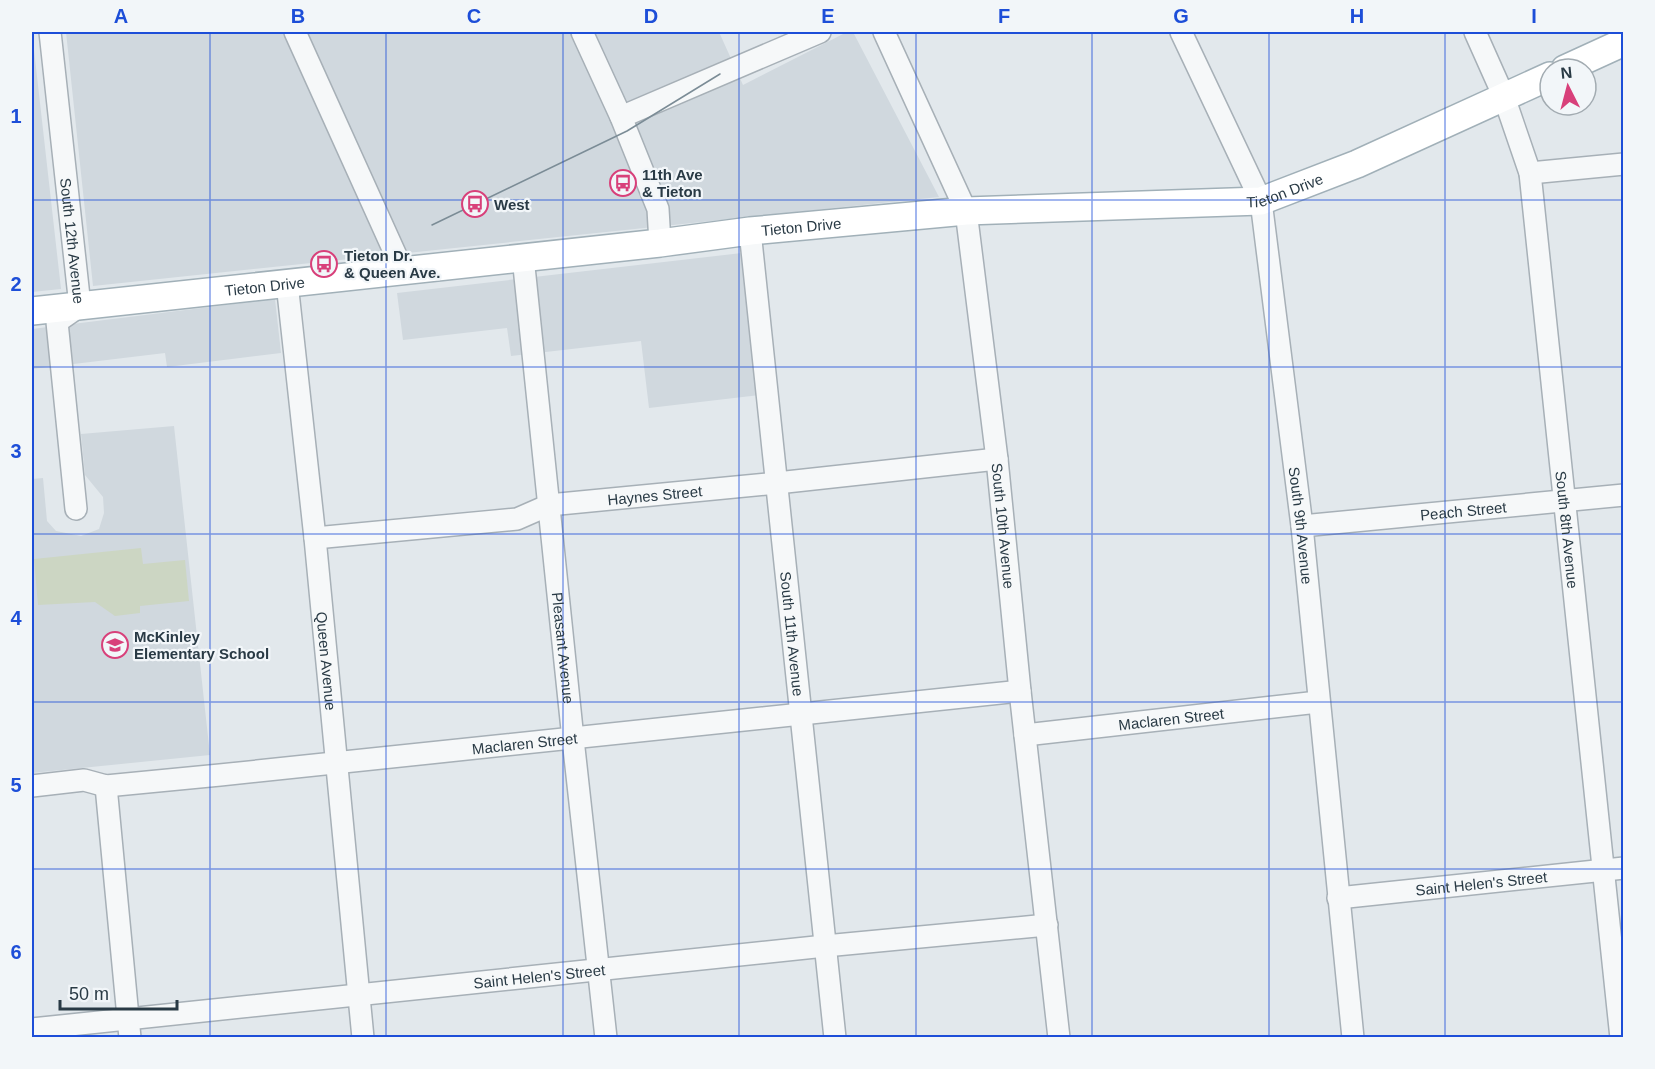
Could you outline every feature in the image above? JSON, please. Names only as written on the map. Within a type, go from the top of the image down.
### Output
[{"type":"main road","points":[[1591,57],[1623,42]]},
{"type":"main road","name":"Tieton Drive","points":[[32,311],[660,243],[750,231],[966,211],[1261,201],[1357,164],[1538,81]]},
{"type":"street","name":"South 12th Avenue","points":[[50,32],[80,306],[57,322],[76,509]]},
{"type":"street","points":[[295,32],[403,271]]},
{"type":"street","points":[[582,32],[621,117],[658,209],[660,243]]},
{"type":"street","points":[[621,117],[820,32]]},
{"type":"street","name":"South 10th Avenue","points":[[884,32],[966,211],[997,459],[1020,691],[1059,1038]]},
{"type":"street","name":"South 9th Avenue","points":[[1181,32],[1261,201],[1302,526],[1353,1038]]},
{"type":"street","name":"South 8th Avenue","points":[[1475,32],[1504,97],[1530,173],[1563,502],[1613,869],[1621,1038]]},
{"type":"street","points":[[1530,173],[1623,164]]},
{"type":"street","name":"South 11th Avenue","points":[[750,231],[835,1038]]},
{"type":"street","name":"Pleasant Avenue","points":[[523,257],[606,1038]]},
{"type":"street","name":"Queen Avenue","points":[[287,283],[315,538],[363,1038]]},
{"type":"street","name":"Haynes Street","points":[[315,538],[517,519],[549,505],[997,459]]},
{"type":"street","name":"Peach Street","points":[[1302,526],[1623,495]]},
{"type":"street","name":"Maclaren Street","points":[[32,786],[84,780],[106,786],[337,764],[1020,691]]},
{"type":"street","name":"Maclaren Street","points":[[1025,735],[1318,702]]},
{"type":"street","points":[[106,786],[129,1029]]},
{"type":"street","name":"Saint Helen's Street","points":[[1338,898],[1613,869]]},
{"type":"street","name":"Saint Helen's Street","points":[[32,1029],[129,1029],[359,995],[1047,925]]},
{"type":"shaded area","points":[[32,32],[61,289],[32,292]]},
{"type":"shaded area","points":[[66,32],[719,32],[743,85],[847,32],[853,32],[939,197],[93,286]]},
{"type":"shaded area","points":[[759,251],[776,393],[649,408],[641,341],[511,356],[507,328],[403,340],[397,293]]},
{"type":"shaded area","points":[[275,299],[281,353],[167,367],[165,353],[32,369],[32,329]]},
{"type":"shaded area","name":"McKinley Elementary School","points":[[174,426],[210,755],[32,773],[32,479],[43,478],[47,521],[56,531],[81,536],[99,529],[104,513],[103,497],[85,475],[81,434]]},
{"type":"green space","points":[[141,548],[143,564],[185,560],[189,601],[140,606],[140,613],[115,616],[95,602],[38,605],[34,559]]},
{"type":"tram line","points":[[432,225],[627,131],[720,74]]},
{"type":"place","name":"11th Ave & Tieton","points":[[623,183]]},
{"type":"place","name":"West","points":[[475,204]]},
{"type":"place","name":"Tieton Dr. & Queen Ave.","points":[[324,264]]},
{"type":"place","name":"McKinley Elementary School","points":[[115,645]]}]
